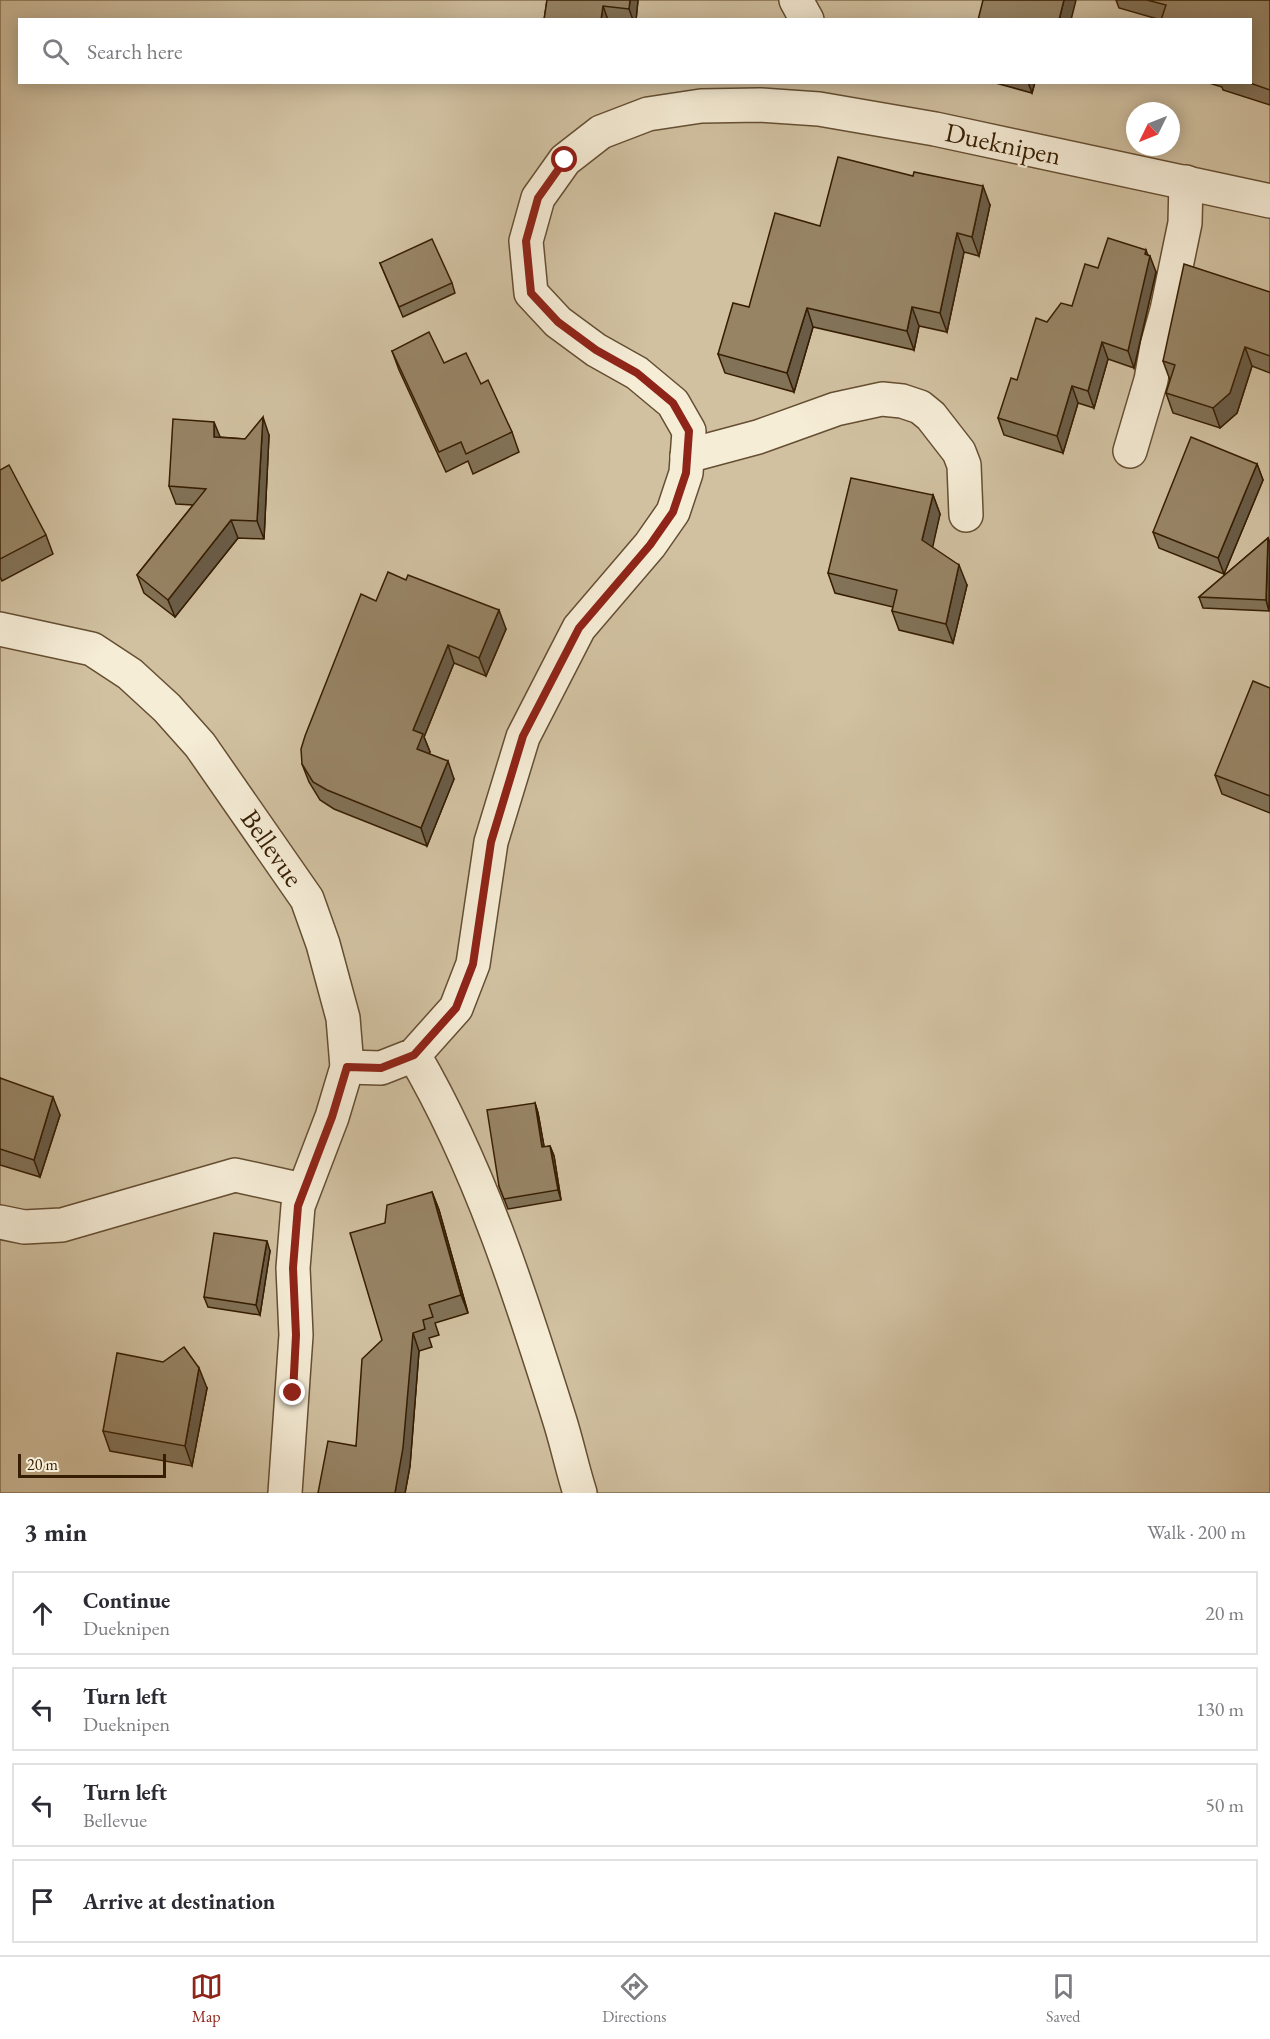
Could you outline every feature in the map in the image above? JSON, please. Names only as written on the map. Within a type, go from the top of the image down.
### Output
[{"type":"street","points":[[796,0],[806,18]]},
{"type":"street","name":"Dueknipen","points":[[347,1067],[381,1068],[414,1055],[456,1008],[473,964],[491,842],[523,736],[579,628],[650,545],[673,512],[686,473],[689,431],[673,403],[637,373],[596,350],[558,322],[531,293],[526,241],[538,198],[565,160],[601,132],[648,114],[701,106],[760,105],[822,96],[935,129],[1140,176],[1186,182],[1270,201]]},
{"type":"street","points":[[1130,451],[1151,380],[1167,310],[1185,223],[1186,182]]},
{"type":"street","points":[[687,456],[758,437],[836,409],[882,399],[902,401],[920,407],[931,416],[959,452],[964,465],[966,514]]},
{"type":"street","name":"Bellevue","points":[[0,629],[92,649],[130,674],[167,708],[200,745],[307,899],[323,944],[343,1018],[347,1067],[332,1117],[298,1206],[293,1268],[296,1335],[285,1493]]},
{"type":"street","points":[[414,1055],[491,1213],[560,1420],[580,1493]]},
{"type":"street","points":[[0,1222],[24,1227],[62,1225],[236,1175],[303,1190]]},
{"type":"shaded area","points":[[0,0],[1270,0],[1270,1493],[0,1493]]},
{"type":"building","points":[[547,0],[630,0],[629,9],[603,6],[601,18],[544,18]]},
{"type":"building","points":[[983,0],[1064,0],[1060,18],[978,18]]},
{"type":"building","points":[[1147,0],[1270,0],[1270,90],[1252,84],[1252,18],[1162,18],[1166,5]]},
{"type":"building","points":[[838,157],[913,176],[914,172],[983,186],[972,237],[957,233],[940,313],[912,307],[907,331],[807,308],[787,373],[718,354],[733,303],[749,307],[775,213],[820,226]]},
{"type":"building","points":[[1108,238],[1146,250],[1145,254],[1150,256],[1128,351],[1102,342],[1088,391],[1072,386],[1057,436],[998,418],[1011,378],[1017,380],[1036,318],[1047,322],[1061,303],[1072,306],[1085,264],[1098,268]]},
{"type":"building","points":[[432,239],[452,283],[399,307],[380,263]]},
{"type":"building","points":[[1184,264],[1270,292],[1270,356],[1245,347],[1230,393],[1213,408],[1166,393],[1175,365],[1163,361]]},
{"type":"building","points":[[429,332],[444,363],[466,353],[481,384],[488,380],[512,432],[466,454],[461,442],[439,452],[392,351]]},
{"type":"building","points":[[263,417],[257,521],[231,520],[168,600],[137,575],[206,489],[169,486],[173,419],[214,422],[214,437],[245,439]]},
{"type":"building","points":[[1191,437],[1257,464],[1218,558],[1153,532]]},
{"type":"building","points":[[9,465],[46,535],[0,559],[0,470]]},
{"type":"building","points":[[851,478],[933,495],[922,540],[959,565],[946,624],[892,611],[897,590],[828,573]]},
{"type":"building","points":[[1268,538],[1266,600],[1199,597]]},
{"type":"building","points":[[388,572],[406,580],[408,575],[499,610],[479,658],[448,645],[413,730],[423,734],[417,749],[448,761],[421,828],[327,790],[313,782],[302,764],[301,749],[305,736],[361,594],[376,601]]},
{"type":"building","points":[[1253,681],[1270,688],[1270,796],[1215,775]]},
{"type":"building","points":[[0,1078],[53,1097],[34,1160],[0,1149]]},
{"type":"building","points":[[535,1103],[542,1147],[550,1146],[558,1190],[504,1199],[499,1186],[487,1110]]},
{"type":"building","points":[[432,1192],[461,1295],[429,1305],[433,1317],[423,1320],[425,1329],[413,1333],[403,1448],[395,1493],[318,1493],[328,1441],[356,1446],[362,1359],[382,1340],[350,1233],[385,1223],[387,1205]]},
{"type":"building","points":[[214,1233],[267,1241],[256,1305],[204,1297]]},
{"type":"building","points":[[184,1347],[199,1368],[185,1446],[103,1431],[117,1353],[163,1362]]},
{"type":"route","points":[[293,1393],[296,1335],[293,1268],[298,1206],[332,1117],[347,1067],[381,1068],[414,1055],[456,1008],[473,964],[491,842],[523,736],[579,628],[620,577],[650,545],[673,512],[686,473],[689,431],[673,403],[637,373],[596,350],[558,322],[531,293],[526,241],[538,198],[565,160]]}]
